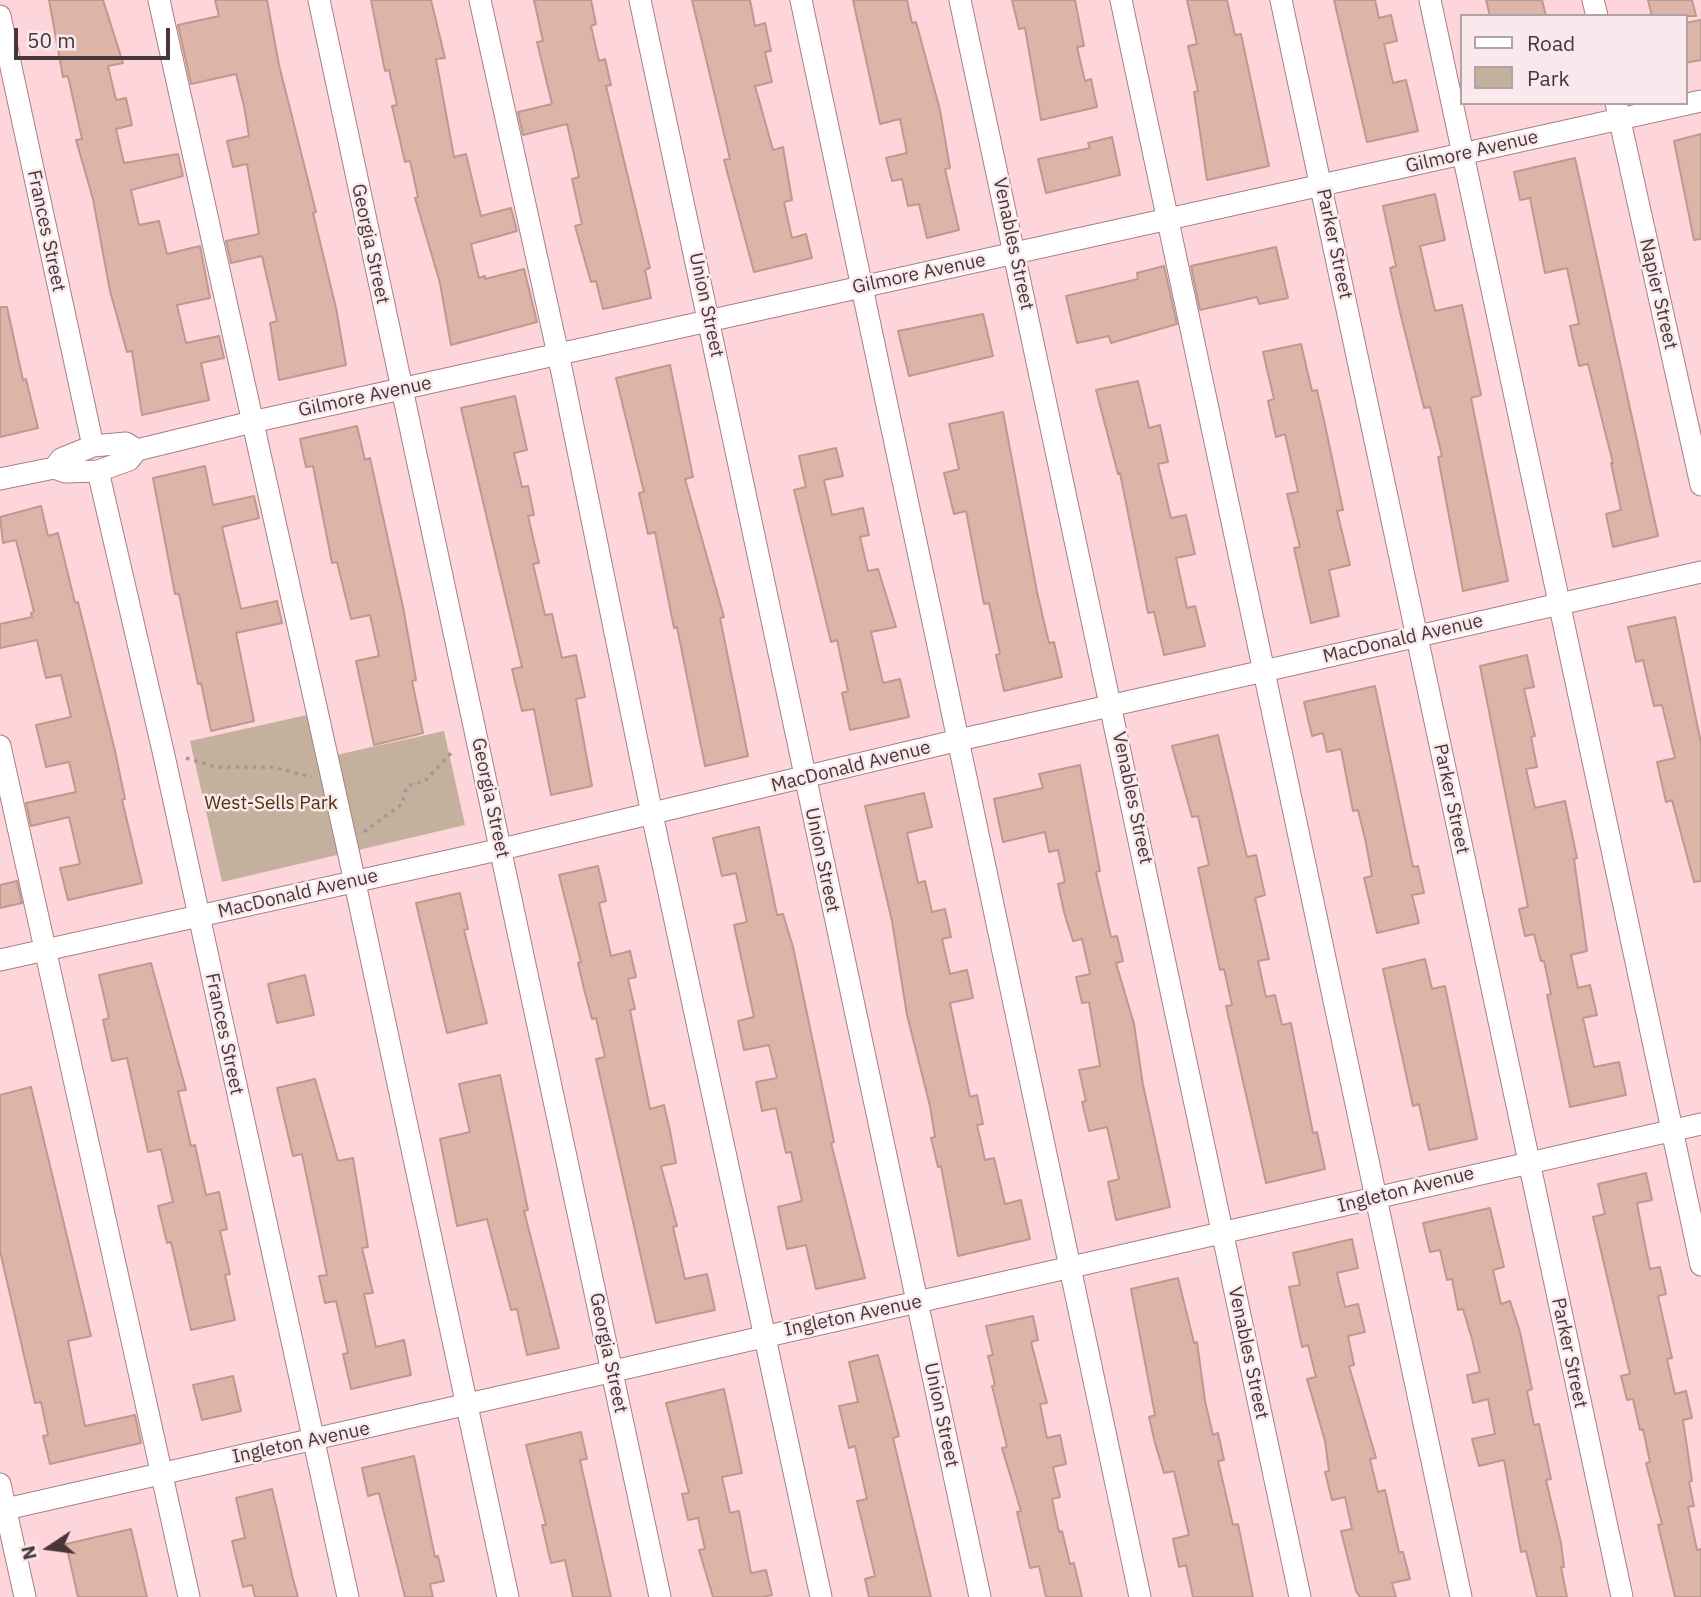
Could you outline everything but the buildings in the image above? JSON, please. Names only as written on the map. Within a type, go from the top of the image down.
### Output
[{"type":"street","points":[[159,0],[349,855],[508,1597]]},
{"type":"street","name":"Georgia Street","points":[[319,0],[660,1597]]},
{"type":"street","points":[[480,0],[558,353],[652,814],[821,1597]]},
{"type":"street","name":"Union Street","points":[[640,0],[981,1597]]},
{"type":"street","points":[[801,0],[864,285],[1140,1597]]},
{"type":"street","name":"Venables Street","points":[[960,0],[1300,1597]]},
{"type":"street","points":[[1121,0],[1170,220],[1461,1597]]},
{"type":"street","name":"Parker Street","points":[[1281,0],[1622,1597]]},
{"type":"street","points":[[1430,0],[1562,603],[1701,1265]]},
{"type":"street","name":"Frances Street","points":[[0,16],[93,446]]},
{"type":"street","name":"Gilmore Avenue","points":[[0,480],[54,468],[65,472],[98,471],[129,460],[137,450],[252,422],[709,318],[1016,254],[1465,155],[1617,111],[1667,105]]},
{"type":"street","name":"Napier Street","points":[[1617,111],[1701,485]]},
{"type":"street","name":"Gilmore Avenue","points":[[54,468],[61,459],[93,446],[125,443],[137,450]]},
{"type":"street","name":"Frances Street","points":[[98,471],[163,751],[348,1597]]},
{"type":"street","name":"MacDonald Avenue","points":[[0,960],[502,849],[959,740],[1701,572]]},
{"type":"street","points":[[0,746],[189,1597]]},
{"type":"street","name":"Ingleton Avenue","points":[[6,1509],[1701,1124]]},
{"type":"street","points":[[0,1484],[6,1509],[7,1553],[25,1597]]},
{"type":"path","points":[[349,855],[363,832],[402,804],[407,786],[425,780],[454,750]]},
{"type":"path","points":[[163,751],[216,767],[272,767],[303,776],[331,779]]},
{"type":"green space","name":"West-Sells Park","points":[[307,715],[318,759],[444,731],[465,825],[222,882],[190,741]]}]
